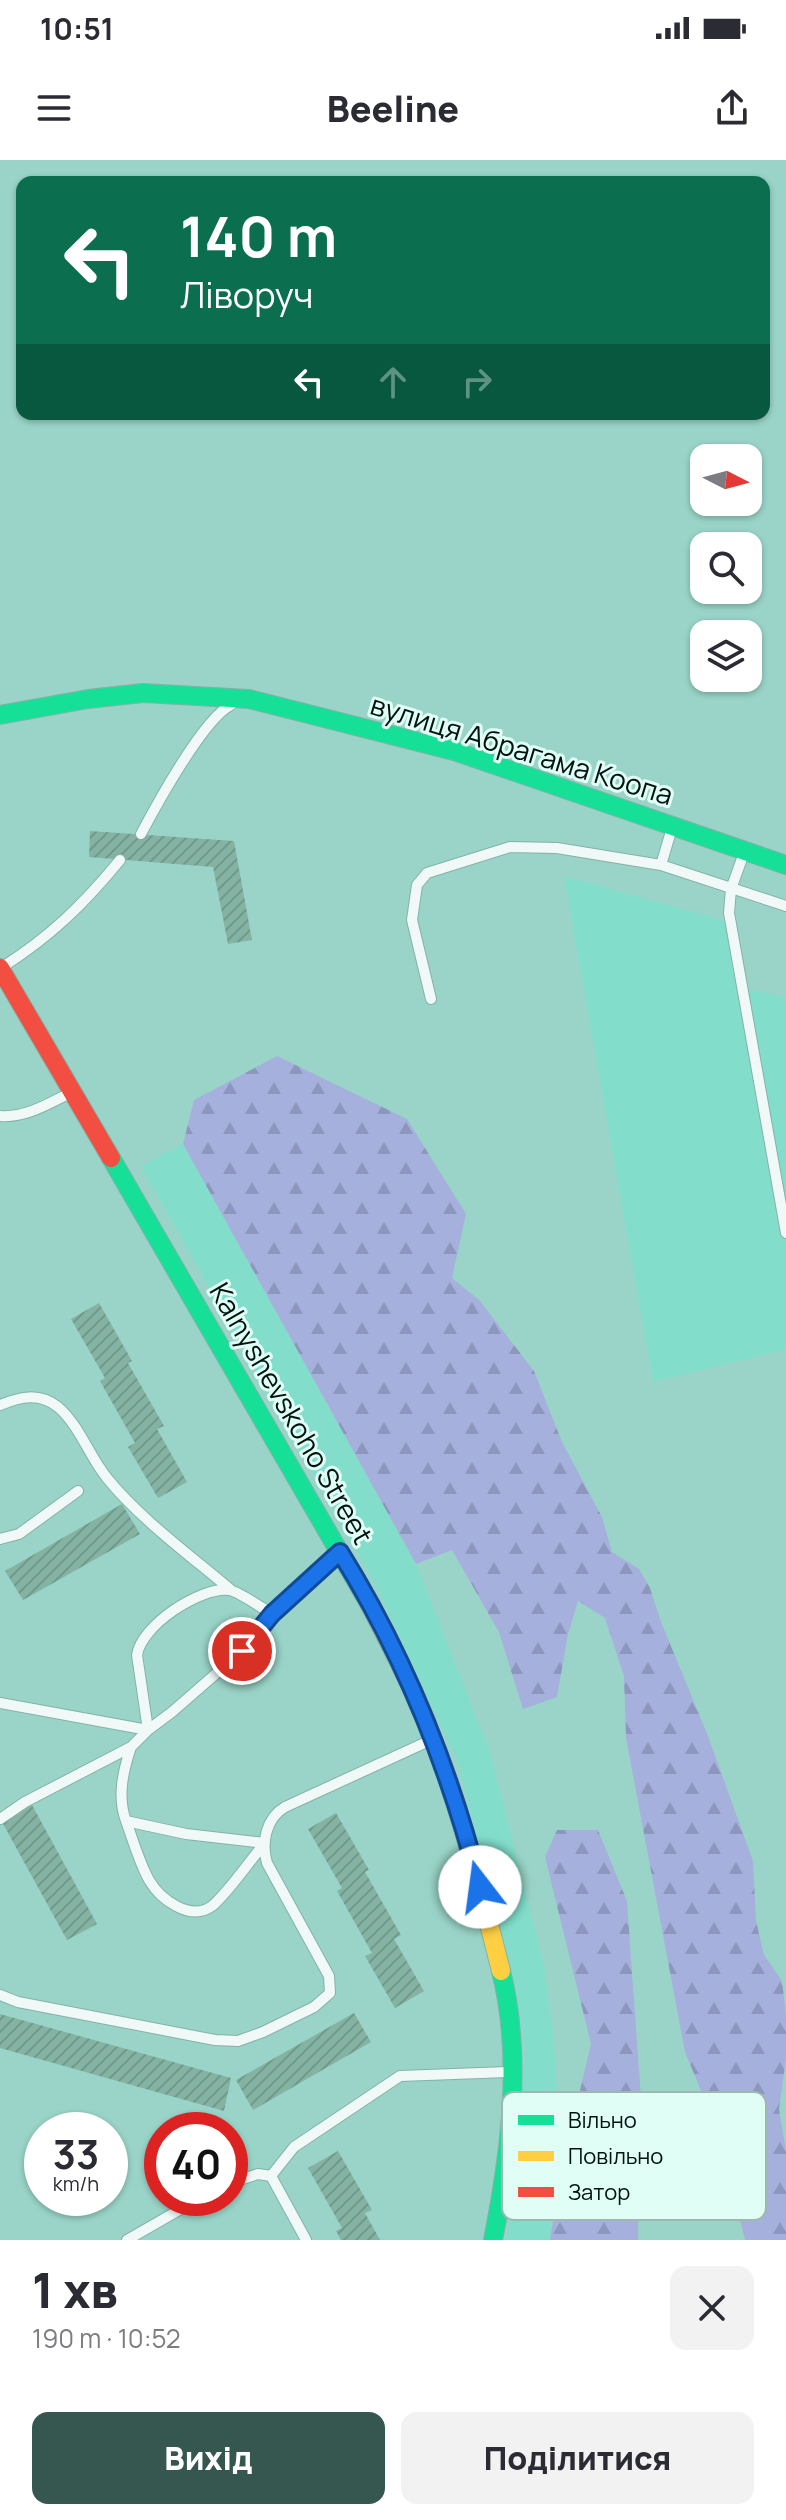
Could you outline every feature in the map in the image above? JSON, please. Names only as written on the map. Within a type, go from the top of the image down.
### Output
[{"type":"street","name":"вулиця Абрагама Коопа","points":[[0,715],[88,699],[143,693],[249,699],[454,751],[786,865]]},
{"type":"street","name":"Kalnyshevskoho Street","points":[[0,968],[340,1552],[407,1677],[433,1739],[472,1858],[509,2003],[510,2092]]},
{"type":"street","name":"Kalnyshevskoho Street","points":[[493,2240],[502,2193]]},
{"type":"lane","points":[[141,834],[210,721],[228,706],[249,699]]},
{"type":"lane","points":[[661,865],[673,826]]},
{"type":"lane","points":[[431,999],[412,920],[417,885],[427,873],[510,847],[557,848],[661,865],[786,906]]},
{"type":"lane","points":[[744,851],[731,889],[729,913],[786,1233]]},
{"type":"lane","points":[[0,968],[36,946],[85,903],[120,860]]},
{"type":"lane","points":[[0,1116],[10,1117],[39,1108],[72,1092]]},
{"type":"lane","points":[[0,1405],[20,1397],[34,1397],[57,1407],[73,1423],[107,1479],[168,1537],[231,1590],[272,1614]]},
{"type":"lane","points":[[0,1539],[19,1534],[78,1491]]},
{"type":"lane","points":[[0,1819],[25,1802],[131,1747],[242,1651],[272,1614],[340,1552]]},
{"type":"lane","points":[[148,1730],[137,1665],[138,1644],[153,1626],[174,1609],[215,1592],[231,1590]]},
{"type":"lane","points":[[0,1703],[148,1730]]},
{"type":"lane","points":[[0,1995],[33,2005],[215,2040],[238,2041],[314,2007],[330,1993],[329,1976],[267,1863],[265,1843],[268,1826],[275,1813],[433,1739]]},
{"type":"lane","points":[[131,1747],[122,1774],[122,1811],[150,1882],[181,1910],[197,1911],[211,1907],[265,1843]]},
{"type":"lane","points":[[126,1821],[186,1834],[265,1843]]},
{"type":"lane","points":[[271,2176],[294,2147],[400,2076],[511,2072]]},
{"type":"lane","points":[[248,2177],[258,2174],[271,2176]]},
{"type":"lane","points":[[271,2176],[306,2240]]},
{"type":"lane","points":[[127,2240],[169,2216]]},
{"type":"shaded area","points":[[564,876],[736,924],[747,989],[786,997],[786,1349],[653,1382]]},
{"type":"shaded area","points":[[183,1144],[416,1564],[490,1752],[545,1971],[557,2092],[523,2092],[525,2053],[514,1981],[458,1762],[377,1587],[141,1166]]},
{"type":"shaded area","points":[[510,2220],[553,2220],[550,2240],[506,2240]]},
{"type":"green space","points":[[277,1056],[407,1119],[466,1214],[452,1278],[480,1301],[534,1371],[562,1442],[602,1517],[612,1552],[639,1569],[650,1588],[753,1861],[756,1921],[764,1955],[782,1981],[786,2015],[786,2058],[779,2109],[786,2151],[786,2240],[745,2240],[740,2220],[766,2220],[766,2092],[701,2092],[685,2052],[626,1738],[624,1676],[605,1618],[578,1601],[568,1634],[557,1697],[523,1709],[499,1632],[452,1550],[416,1564],[183,1144],[194,1100]]},
{"type":"green space","points":[[557,1830],[598,1830],[627,1901],[641,2092],[580,2092],[591,2044],[545,1857]]},
{"type":"green space","points":[[553,2220],[638,2220],[638,2240],[550,2240]]},
{"type":"building","points":[[90,831],[234,841],[252,940],[228,944],[213,867],[89,857]]},
{"type":"building","points":[[99,1303],[164,1426],[157,1429],[187,1482],[158,1498],[128,1447],[135,1443],[100,1381],[105,1378],[71,1319]]},
{"type":"building","points":[[122,1504],[140,1534],[23,1600],[5,1571]]},
{"type":"building","points":[[32,1805],[97,1924],[67,1940],[2,1822]]},
{"type":"building","points":[[336,1813],[369,1870],[365,1872],[401,1935],[394,1939],[424,1991],[395,2008],[365,1956],[372,1953],[337,1891],[342,1888],[308,1829]]},
{"type":"building","points":[[354,2013],[371,2042],[253,2110],[236,2080]]},
{"type":"building","points":[[0,2014],[231,2078],[224,2111],[0,2048]]},
{"type":"building","points":[[338,2151],[372,2210],[365,2213],[380,2240],[341,2240],[336,2231],[342,2228],[308,2168]]},
{"type":"traffic: fast","points":[[0,715],[88,699],[143,693],[249,699],[454,751],[786,865]]},
{"type":"traffic: fast","points":[[111,1158],[370,1605]]},
{"type":"traffic: fast","points":[[501,1971],[508,2004],[512,2092]]},
{"type":"traffic: fast","points":[[493,2240],[502,2190]]},
{"type":"traffic: slow","points":[[370,1605],[411,1686],[443,1766],[501,1971]]},
{"type":"traffic: jam","points":[[0,968],[111,1158]]},
{"type":"route","points":[[242,1651],[272,1614],[340,1552],[407,1677],[433,1739],[480,1887]]}]
